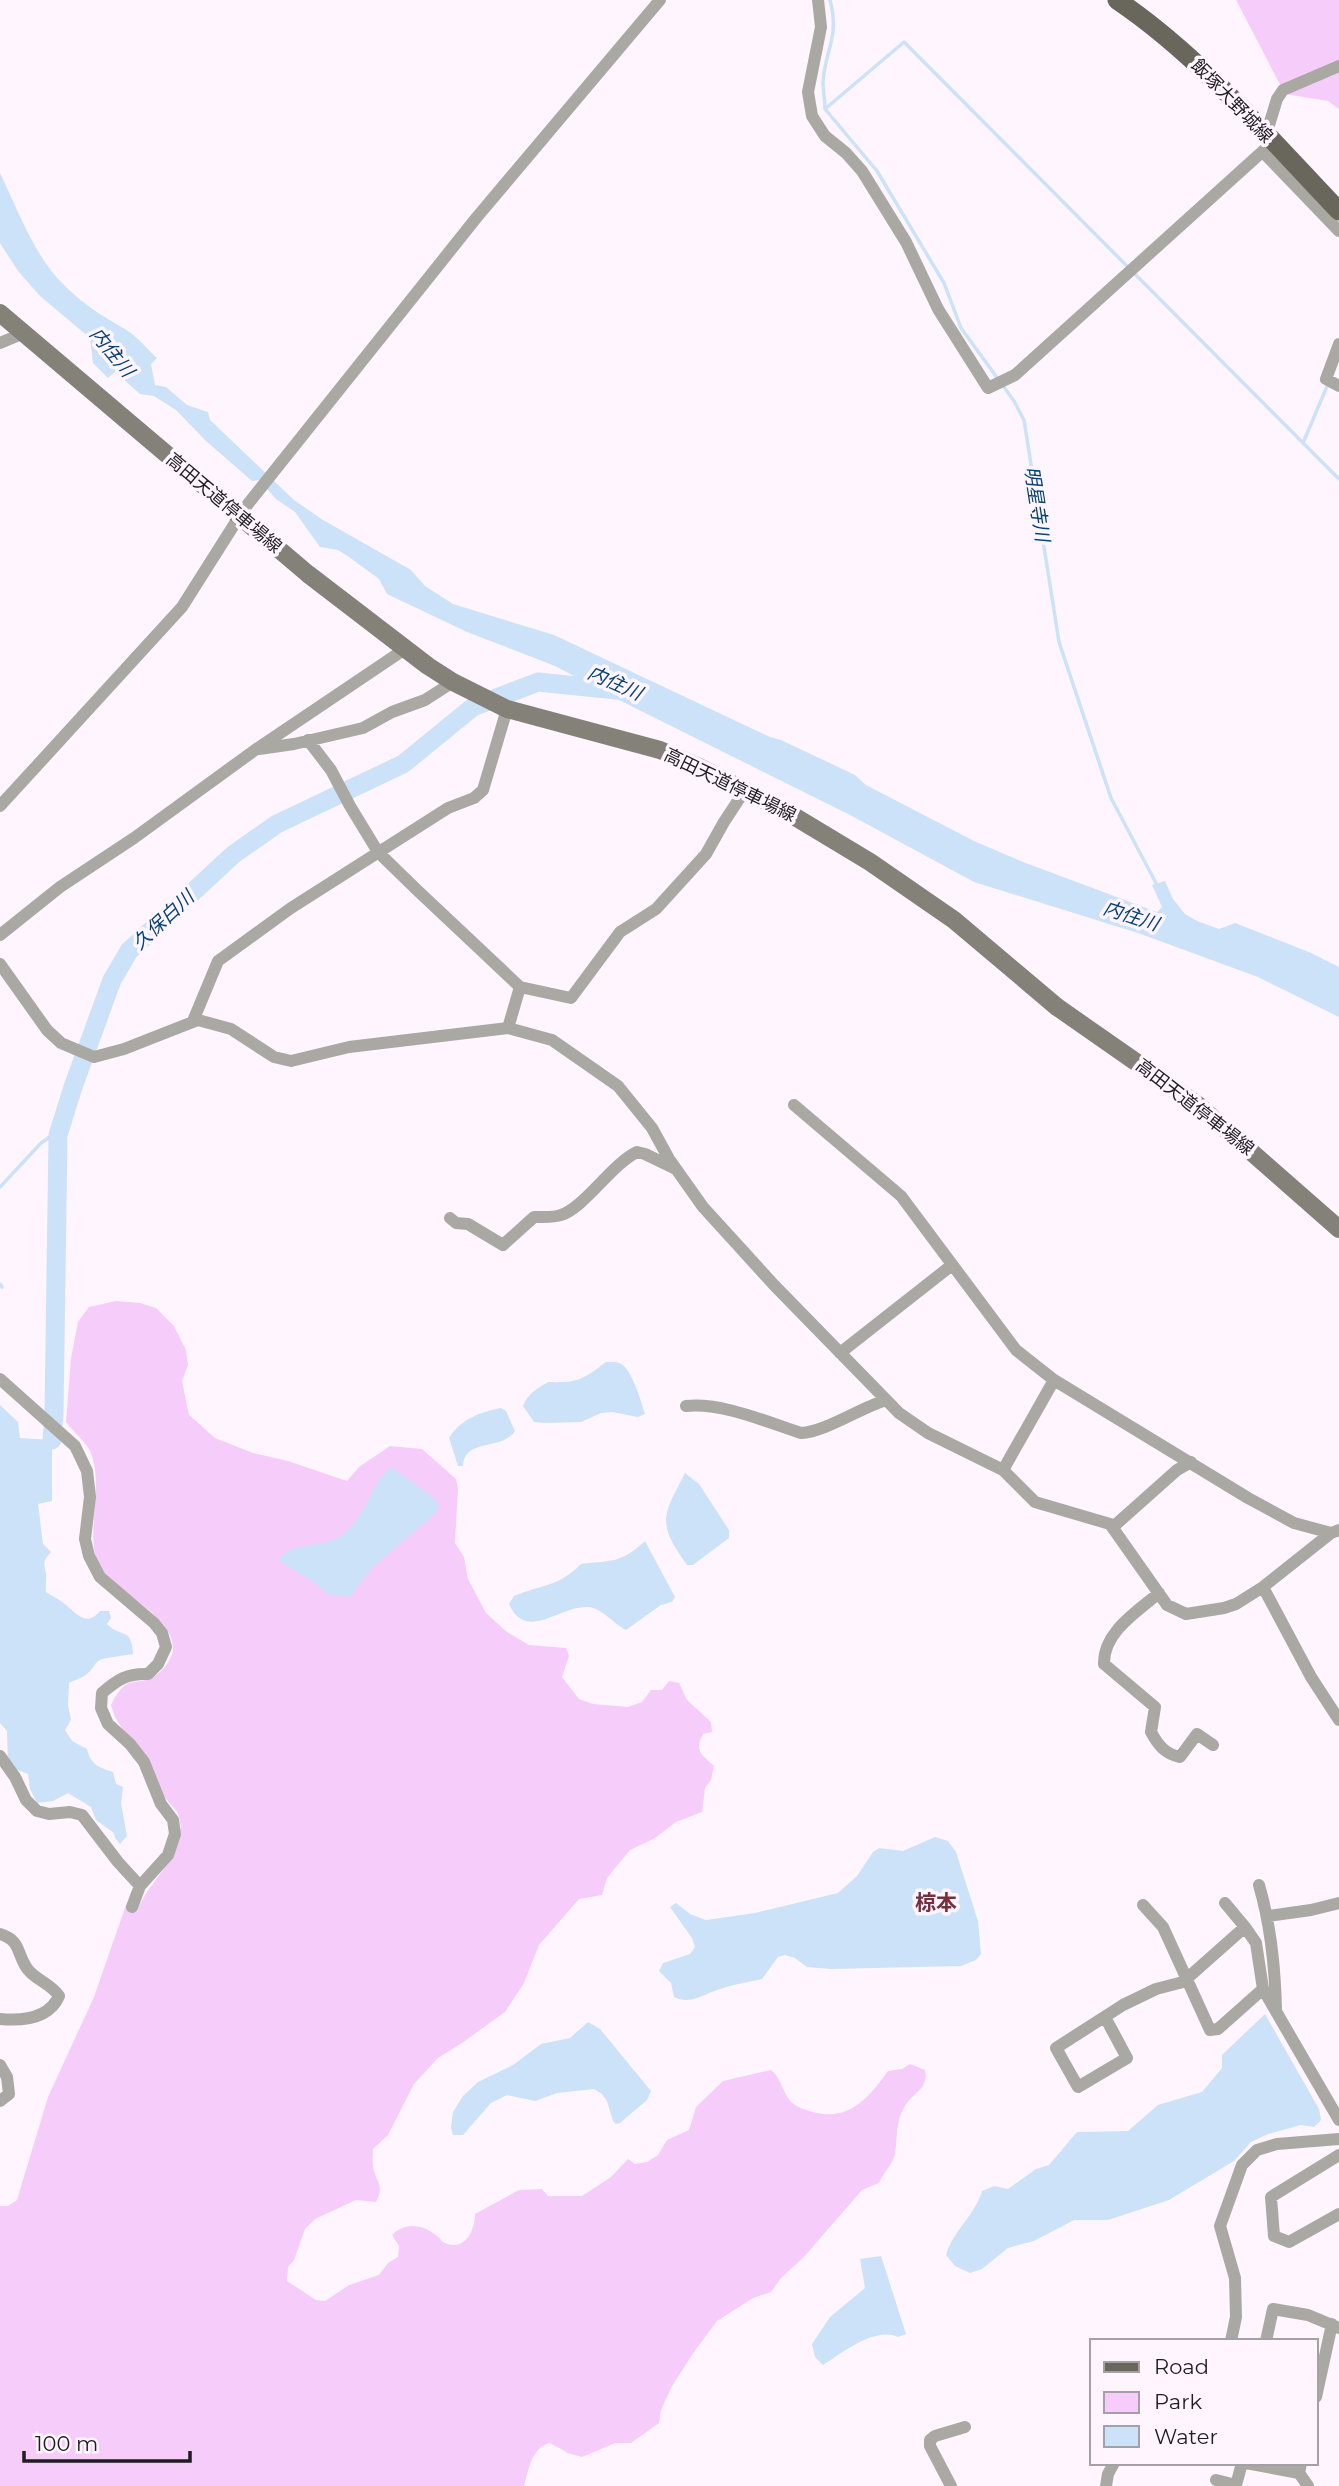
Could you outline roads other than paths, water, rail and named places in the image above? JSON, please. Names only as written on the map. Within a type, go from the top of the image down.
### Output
[{"type":"main road","name":"飯塚大野城線","points":[[1117,0],[1148,21],[1183,51],[1267,143],[1339,211]]},
{"type":"main road","name":"高田天道停車場線","points":[[0,313],[405,649],[453,681],[507,709],[660,750],[746,790],[839,843],[926,899],[1057,1007],[1199,1106],[1339,1229]]},
{"type":"street","points":[[0,806],[182,607],[242,513],[477,217],[660,0]]},
{"type":"street","points":[[818,0],[821,27],[808,92],[812,116],[825,136],[862,171],[906,242],[938,309],[988,388],[1015,375],[1267,143],[1277,99],[1283,90],[1339,66]]},
{"type":"street","points":[[1267,143],[1339,231]]},
{"type":"street","points":[[0,343],[24,333]]},
{"type":"street","points":[[1339,344],[1326,379],[1339,386]]},
{"type":"street","points":[[0,934],[60,887],[405,649]]},
{"type":"street","points":[[255,750],[363,728],[393,712],[425,700],[453,681]]},
{"type":"street","points":[[193,1021],[218,961],[291,908],[448,808],[474,798],[483,790],[507,709]]},
{"type":"street","points":[[308,740],[331,770],[378,852],[520,987],[570,998],[620,932],[656,909],[706,855],[746,790]]},
{"type":"street","points":[[0,964],[47,1030],[61,1043],[94,1057],[124,1049],[193,1021],[205,1021],[231,1029],[274,1057],[291,1061],[349,1047],[508,1028],[552,1040],[618,1086],[652,1128],[703,1207],[774,1285],[899,1413],[928,1433],[1003,1470],[1035,1502],[1112,1527],[1167,1605],[1186,1614],[1224,1608],[1263,1587],[1335,1532]]},
{"type":"street","points":[[508,1028],[520,987]]},
{"type":"street","points":[[794,1105],[901,1196],[1016,1350],[1054,1380],[1294,1523],[1335,1532]]},
{"type":"street","points":[[450,1218],[456,1223],[468,1224],[503,1245],[534,1217],[564,1215],[572,1210],[637,1152],[677,1170]]},
{"type":"street","points":[[840,1353],[952,1265]]},
{"type":"street","points":[[0,1378],[75,1446],[87,1471],[89,1484],[85,1539],[89,1556],[100,1577],[154,1623],[162,1633],[166,1647],[158,1664],[148,1674],[133,1674],[118,1679],[102,1693],[101,1708],[107,1724],[131,1744],[144,1762],[161,1804],[173,1819],[175,1833],[168,1855],[140,1886],[132,1907]]},
{"type":"street","points":[[1003,1470],[1054,1380]]},
{"type":"street","points":[[686,1406],[700,1404],[715,1407],[801,1433],[811,1432],[886,1400]]},
{"type":"street","points":[[1112,1527],[1177,1470],[1191,1462]]},
{"type":"street","points":[[1263,1587],[1311,1676],[1339,1720]]},
{"type":"street","points":[[1159,1592],[1124,1622],[1103,1653],[1104,1664],[1156,1707],[1151,1732],[1164,1751],[1180,1757],[1197,1734],[1213,1745]]},
{"type":"street","points":[[0,1756],[15,1777],[26,1800],[37,1811],[82,1815],[140,1886]]},
{"type":"street","points":[[1259,1885],[1268,1916],[1276,2009]]},
{"type":"street","points":[[1225,1903],[1256,1943],[1263,1989],[1339,2120]]},
{"type":"street","points":[[1268,1916],[1339,1903]]},
{"type":"street","points":[[1143,1905],[1163,1927],[1210,2031],[1218,2029],[1263,1989]]},
{"type":"street","points":[[1105,2017],[1127,2058],[1078,2087],[1056,2048],[1123,2005],[1156,1989],[1186,1980],[1245,1927]]},
{"type":"street","points":[[0,1934],[15,1942],[26,1968],[54,1988],[59,1996],[46,2012],[20,2021],[0,2019]]},
{"type":"street","points":[[0,2065],[7,2077],[9,2094],[0,2101]]},
{"type":"street","points":[[1231,2339],[1236,2317],[1235,2278],[1220,2226],[1242,2165],[1257,2150],[1277,2144],[1339,2139]]},
{"type":"street","points":[[1339,2155],[1271,2197],[1274,2236],[1289,2242],[1339,2214]]},
{"type":"street","points":[[1266,2339],[1273,2309],[1308,2315],[1336,2326],[1318,2390]]},
{"type":"street","points":[[950,2486],[930,2446],[930,2440],[965,2427]]},
{"type":"street","points":[[1107,2486],[1108,2474],[1113,2465]]},
{"type":"street","points":[[1216,2480],[1236,2485],[1243,2465]]},
{"type":"street","points":[[1266,2465],[1300,2468],[1308,2486]]},
{"type":"water","name":"内住川","points":[[0,173],[37,249],[56,277],[88,306],[134,335],[157,358],[151,364],[155,385],[166,387],[187,405],[208,412],[210,420],[294,500],[323,520],[411,570],[425,586],[453,604],[554,635],[855,775],[866,785],[974,841],[1023,862],[1157,912],[1162,907],[1152,885],[1165,881],[1173,899],[1185,914],[1197,921],[1219,929],[1235,923],[1309,952],[1339,967],[1339,1017],[1258,977],[1138,933],[974,882],[852,816],[555,666],[467,632],[387,594],[379,579],[349,557],[338,550],[320,547],[295,512],[276,499],[259,480],[252,481],[206,441],[176,410],[154,396],[140,394],[115,372],[108,378],[93,363],[90,338],[40,296],[18,271],[0,243]]},
{"type":"water","points":[[606,1362],[619,1363],[627,1369],[645,1414],[638,1417],[612,1412],[601,1413],[581,1422],[546,1423],[534,1422],[523,1406],[530,1395],[548,1382],[579,1379]]},
{"type":"water","points":[[0,1405],[18,1422],[20,1438],[52,1440],[52,1501],[38,1504],[43,1544],[51,1552],[44,1563],[46,1592],[83,1618],[91,1618],[100,1611],[109,1611],[111,1618],[107,1624],[128,1636],[132,1646],[133,1654],[100,1660],[87,1674],[69,1683],[68,1705],[71,1720],[65,1730],[72,1741],[87,1749],[96,1765],[113,1772],[116,1784],[123,1787],[121,1803],[127,1836],[120,1844],[114,1833],[96,1820],[91,1807],[68,1793],[53,1801],[37,1803],[30,1789],[28,1774],[8,1766],[7,1731],[0,1723]]},
{"type":"water","points":[[501,1408],[506,1411],[515,1431],[502,1441],[470,1452],[465,1457],[463,1466],[458,1466],[449,1438],[454,1431],[472,1417]]},
{"type":"water","points":[[391,1467],[434,1498],[438,1505],[437,1512],[371,1569],[350,1597],[327,1594],[315,1583],[278,1560],[299,1547],[332,1541],[349,1529]]},
{"type":"water","points":[[685,1473],[699,1484],[729,1530],[729,1538],[693,1565],[687,1565],[677,1550],[666,1519]]},
{"type":"water","points":[[645,1541],[675,1597],[672,1602],[661,1605],[626,1630],[593,1608],[577,1608],[534,1622],[525,1621],[516,1615],[509,1604],[514,1596],[557,1582],[581,1564],[622,1557]]},
{"type":"water","points":[[935,1837],[948,1841],[956,1852],[978,1921],[981,1954],[976,1960],[961,1966],[831,1969],[807,1967],[795,1958],[785,1955],[778,1957],[762,1979],[685,2000],[674,1997],[671,1983],[659,1971],[663,1963],[690,1954],[695,1947],[692,1938],[670,1907],[676,1903],[690,1914],[706,1920],[755,1913],[838,1893],[857,1876],[873,1852],[879,1848],[903,1851]]},
{"type":"water","points":[[1265,2014],[1319,2109],[1321,2120],[1314,2127],[1301,2125],[1268,2134],[1251,2142],[1234,2161],[1169,2200],[1108,2220],[1074,2220],[1034,2241],[1008,2248],[982,2269],[970,2273],[955,2266],[946,2255],[982,2191],[994,2186],[1008,2189],[1036,2169],[1049,2165],[1077,2132],[1128,2131],[1158,2105],[1202,2092],[1222,2068],[1222,2055]]},
{"type":"water","points":[[588,2022],[600,2029],[651,2091],[647,2100],[620,2123],[613,2121],[607,2101],[594,2089],[557,2093],[535,2101],[507,2095],[491,2103],[463,2135],[453,2135],[453,2112],[463,2096],[478,2082],[513,2065],[541,2044],[570,2038]]},
{"type":"water","points":[[881,2256],[906,2334],[898,2337],[879,2335],[869,2338],[823,2365],[815,2357],[812,2344],[830,2317],[865,2288],[860,2259]]},
{"type":"waterway","points":[[825,109],[824,71],[833,34],[830,0]]},
{"type":"waterway","points":[[825,109],[904,42],[1339,479]]},
{"type":"waterway","name":"明星寺川","points":[[825,109],[877,171],[944,283],[961,328],[1014,401],[1024,420],[1059,642],[1111,798],[1157,885]]},
{"type":"waterway","points":[[1303,443],[1328,384]]},
{"type":"waterway","name":"久保白川","points":[[52,1440],[58,1135],[112,980],[129,951],[234,854],[277,824],[403,764],[473,707],[538,682],[626,691]]},
{"type":"waterway","points":[[0,1187],[41,1143],[60,1130]]},
{"type":"district","name":"椋本","points":[[936,1902]]}]
